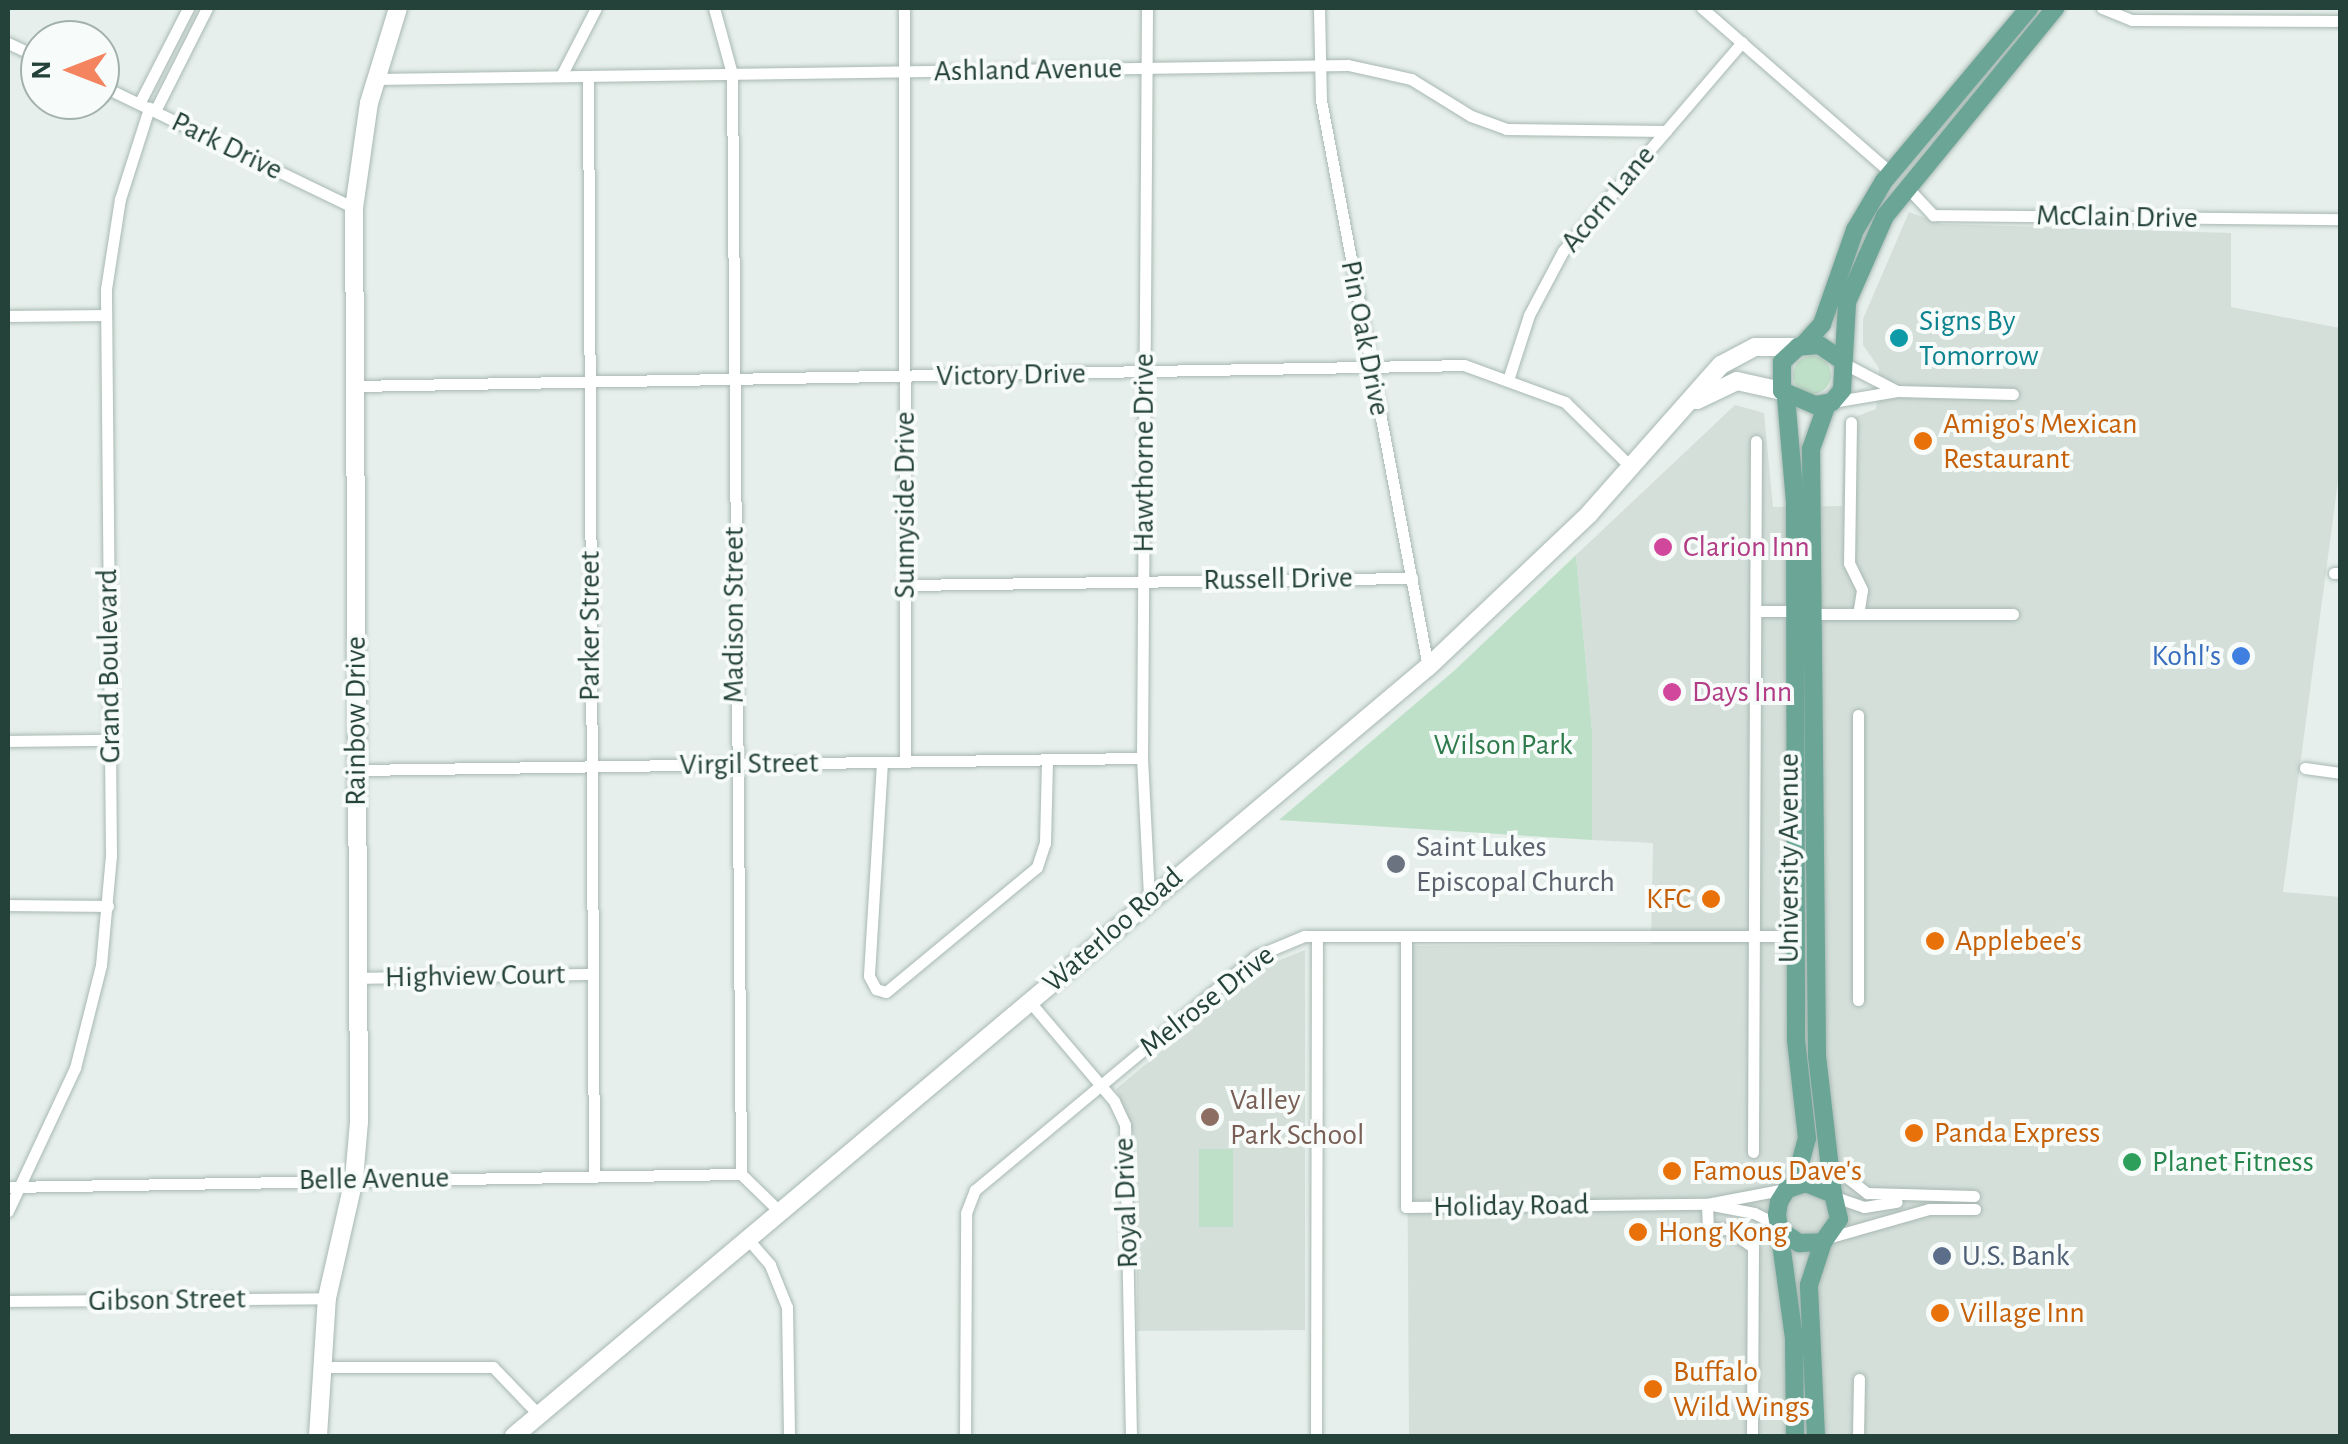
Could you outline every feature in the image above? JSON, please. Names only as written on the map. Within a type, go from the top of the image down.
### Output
[{"type":"main road","name":"Rainbow Drive","points":[[318,1436],[327,1298],[354,1179],[358,978],[354,208],[374,79],[398,8]]},
{"type":"main road","points":[[2029,8],[1890,172],[1855,230],[1822,324],[1782,362],[1784,394],[1830,403],[1842,390],[1847,302],[1860,262],[1906,186],[2055,8]]},
{"type":"main road","points":[[1801,346],[1830,348],[1843,362]]},
{"type":"main road","name":"Waterloo Road","points":[[514,1436],[1148,898],[1428,667],[1632,468],[1736,354],[1801,346]]},
{"type":"main road","name":"Waterloo Road","points":[[1692,402],[1737,381],[1784,394]]},
{"type":"main road","name":"University Avenue","points":[[1784,394],[1795,527],[1794,936],[1807,1138],[1791,1187]]},
{"type":"main road","name":"University Avenue","points":[[1830,403],[1811,449],[1818,1028],[1834,1195]]},
{"type":"main road","points":[[1795,527],[1806,559],[1806,601],[1815,614]]},
{"type":"main road","points":[[1794,936],[1806,950],[1818,1028]]},
{"type":"main road","points":[[1795,1436],[1794,1338],[1780,1228],[1791,1187],[1815,1184],[1834,1195],[1840,1218],[1827,1239],[1809,1286],[1816,1436]]},
{"type":"main road","points":[[1780,1228],[1799,1243],[1827,1239]]},
{"type":"street","name":"Grand Boulevard","points":[[8,1212],[86,1032],[108,906],[106,315],[113,230],[148,107],[188,8]]},
{"type":"street","name":"Grand Boulevard","points":[[148,107],[208,8]]},
{"type":"street","points":[[561,76],[596,8]]},
{"type":"street","name":"Madison Street","points":[[714,8],[732,74],[734,764],[741,1174]]},
{"type":"street","name":"Sunnyside Drive","points":[[904,8],[905,762]]},
{"type":"street","name":"Hawthorne Drive","points":[[1147,8],[1142,758],[1148,898]]},
{"type":"street","name":"Pin Oak Drive","points":[[1320,8],[1319,66],[1370,371],[1428,667]]},
{"type":"street","points":[[1702,8],[1890,172]]},
{"type":"street","points":[[2102,8],[2132,20],[2340,21]]},
{"type":"street","name":"Acorn Lane","points":[[1509,377],[1551,268],[1742,42]]},
{"type":"street","name":"Ashland Avenue","points":[[374,79],[1319,66],[1393,72],[1471,116],[1506,129],[1666,131]]},
{"type":"street","name":"Parker Street","points":[[588,76],[594,1176]]},
{"type":"street","name":"Park Drive","points":[[120,94],[354,208]]},
{"type":"street","name":"McClain Drive","points":[[1906,186],[1933,215],[2340,219]]},
{"type":"street","points":[[8,316],[106,315]]},
{"type":"street","points":[[1843,362],[1897,391]]},
{"type":"street","name":"Victory Drive","points":[[355,386],[1370,371],[1445,364],[1509,377],[1564,402],[1632,468]]},
{"type":"street","points":[[1830,403],[1897,391],[2013,394]]},
{"type":"street","points":[[1852,422],[1849,563],[1862,590],[1858,614]]},
{"type":"street","points":[[1753,1152],[1752,628],[1757,612],[1756,441]]},
{"type":"street","name":"Russell Drive","points":[[905,585],[1412,578]]},
{"type":"street","points":[[1757,612],[1795,610]]},
{"type":"street","points":[[1815,614],[2013,614]]},
{"type":"street","points":[[1858,715],[1858,1000]]},
{"type":"street","points":[[8,742],[110,740]]},
{"type":"street","name":"Virgil Street","points":[[356,770],[1142,758]]},
{"type":"street","points":[[882,762],[869,976],[872,986],[886,992],[1037,867],[1045,843],[1047,760]]},
{"type":"street","points":[[2305,768],[2340,773]]},
{"type":"street","points":[[8,905],[74,901],[108,906]]},
{"type":"street","points":[[1316,936],[1316,1436]]},
{"type":"street","name":"Melrose Drive","points":[[966,1436],[970,1201],[992,1171],[1256,956],[1316,936],[1794,936]]},
{"type":"street","name":"Holiday Road","points":[[1406,936],[1406,1208],[1707,1204],[1754,1212],[1780,1228]]},
{"type":"street","name":"Highview Court","points":[[358,978],[593,974]]},
{"type":"street","name":"Royal Drive","points":[[1030,1002],[1114,1100],[1128,1138],[1131,1436]]},
{"type":"street","points":[[1827,1239],[1930,1209],[1974,1203],[1868,1193],[1831,1165]]},
{"type":"street","points":[[741,1174],[778,1210]]},
{"type":"street","name":"Belle Avenue","points":[[8,1187],[741,1174]]},
{"type":"street","name":"Holiday Road","points":[[1707,1204],[1791,1187]]},
{"type":"street","points":[[1834,1195],[1872,1207],[1912,1199]]},
{"type":"street","points":[[1707,1204],[1708,1228],[1726,1229],[1753,1247],[1752,1436]]},
{"type":"street","points":[[746,1237],[770,1265],[787,1307],[789,1436]]},
{"type":"street","name":"Gibson Street","points":[[8,1302],[327,1298]]},
{"type":"street","points":[[321,1367],[493,1367],[539,1414]]},
{"type":"street","points":[[1858,1436],[1859,1380]]},
{"type":"shaded area","points":[[1909,212],[1942,224],[2231,233],[2231,307],[2340,328],[2340,467],[2283,892],[2340,897],[2340,1436],[1409,1436],[1406,946],[1651,944],[1653,843],[1592,840],[1592,730],[1576,555],[1735,405],[1764,413],[1773,507],[1842,506],[1844,421],[1876,409],[1879,368],[1863,345],[1863,319]]},
{"type":"shaded area","points":[[1305,950],[1305,1330],[1137,1331],[1137,1142],[1116,1089],[1264,966]]},
{"type":"green space","points":[[1812,356],[1825,362],[1831,375],[1825,388],[1812,394],[1799,388],[1793,375],[1799,362]]},
{"type":"green space","name":"Wilson Park","points":[[1576,555],[1592,730],[1592,840],[1279,820],[1455,670]]},
{"type":"green space","points":[[1199,1149],[1233,1149],[1233,1227],[1199,1227]]},
{"type":"place","name":"Signs By Tomorrow","points":[[1899,338]]},
{"type":"place","name":"Amigo's Mexican Restaurant","points":[[1923,441]]},
{"type":"place","name":"Clarion Inn","points":[[1663,547]]},
{"type":"place","name":"Kohl's","points":[[2241,656]]},
{"type":"place","name":"Days Inn","points":[[1672,692]]},
{"type":"place","name":"Saint Lukes Episcopal Church","points":[[1396,864]]},
{"type":"place","name":"KFC","points":[[1711,899]]},
{"type":"place","name":"Applebee's","points":[[1935,941]]},
{"type":"place","name":"Valley Park School","points":[[1210,1117]]},
{"type":"place","name":"Panda Express","points":[[1914,1133]]},
{"type":"place","name":"Planet Fitness","points":[[2132,1162]]},
{"type":"place","name":"Famous Dave's","points":[[1672,1171]]},
{"type":"place","name":"Hong Kong","points":[[1638,1232]]},
{"type":"place","name":"U.S. Bank","points":[[1942,1256]]},
{"type":"place","name":"Village Inn","points":[[1940,1313]]},
{"type":"place","name":"Buffalo Wild Wings","points":[[1653,1389]]}]
